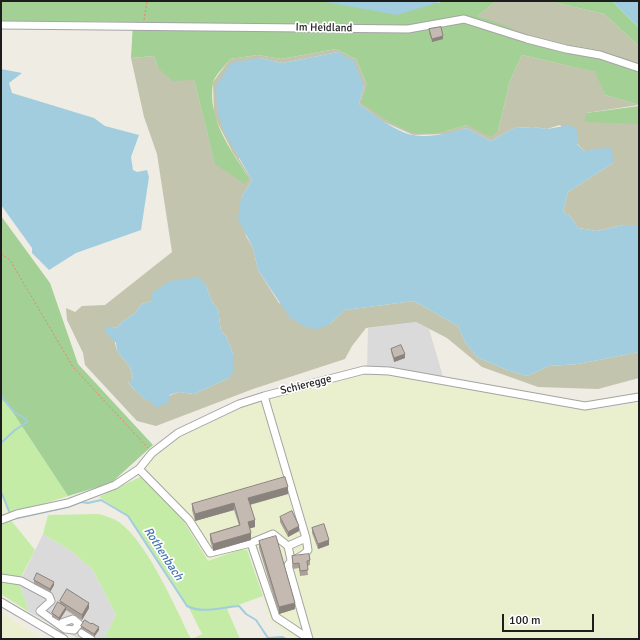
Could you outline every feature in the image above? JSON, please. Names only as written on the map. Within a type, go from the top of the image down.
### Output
[{"type":"street","name":"Im Heidland","points":[[1,25],[408,29],[464,19],[527,39],[566,49],[600,55],[639,68]]},
{"type":"street","name":"Schieregge","points":[[1,520],[18,514],[68,503],[115,486],[139,469],[152,453],[178,433],[211,416],[264,396],[364,370],[389,372],[586,406],[639,397]]},
{"type":"street","points":[[264,396],[306,538],[308,550],[304,556],[291,560]]},
{"type":"street","points":[[139,469],[189,520],[210,553],[251,543],[273,534],[288,546],[291,560],[288,565],[309,639]]},
{"type":"street","points":[[288,546],[306,538]]},
{"type":"street","points":[[251,543],[276,617],[309,639]]},
{"type":"street","points":[[1,578],[21,581],[49,596],[51,601],[33,616],[31,620]]},
{"type":"street","points":[[1,602],[64,639]]},
{"type":"street","points":[[40,611],[58,624]]},
{"type":"street","points":[[82,633],[91,639]]},
{"type":"path","points":[[144,26],[147,1]]},
{"type":"path","points":[[1,254],[10,260],[73,367],[152,453]]},
{"type":"shaded area","points":[[496,1],[549,1],[604,14],[639,46],[639,64],[593,49],[529,38],[478,16]]},
{"type":"shaded area","points":[[336,49],[356,59],[367,85],[446,131],[467,125],[498,131],[510,81],[522,55],[596,72],[605,95],[639,105],[586,113],[639,124],[639,225],[623,225],[597,231],[578,228],[571,217],[563,212],[568,192],[613,163],[585,152],[560,125],[547,129],[533,127],[514,128],[491,141],[466,128],[448,134],[413,135],[382,121],[359,104],[364,86],[338,52],[283,63],[259,58],[239,159],[252,180],[241,198],[246,236],[253,248],[258,270],[279,303],[330,324],[345,310],[414,301],[458,326],[465,342],[477,357],[507,370],[527,376],[549,366],[578,364],[639,352],[639,378],[598,389],[538,387],[482,367],[447,338],[416,322],[366,328],[352,346],[345,359],[253,389],[156,426],[137,421],[85,365],[83,353],[67,320],[66,308],[75,312],[82,306],[105,305],[172,252],[157,154],[144,117],[131,58],[154,56],[158,68],[194,80],[215,163],[249,178],[233,153],[214,116],[213,82],[230,59],[258,55],[281,59]],"holes":[[[206,285],[212,302],[218,309],[221,331],[226,336],[233,354],[229,378],[194,394],[179,392],[152,402],[144,399],[128,383],[133,380],[130,367],[117,351],[111,327],[117,328],[123,321],[134,314],[142,304]]]},
{"type":"shaded area","points":[[416,322],[429,329],[444,380],[367,367],[368,328]]},
{"type":"shaded area","points":[[361,374],[380,374],[582,410],[594,410],[639,403],[639,639],[319,639],[316,636],[314,639],[293,639],[270,620],[250,556],[239,550],[208,561],[178,512],[184,510],[145,470],[146,465],[159,452],[183,434],[215,417],[257,401],[262,403],[294,508],[268,403],[271,397]]},
{"type":"shaded area","points":[[1,495],[11,514],[1,521]]},
{"type":"shaded area","points":[[43,534],[70,550],[93,570],[116,615],[104,639],[79,639],[29,612],[19,583]]},
{"type":"shaded area","points":[[1,613],[42,639],[1,639]]},
{"type":"green space","points":[[1,1],[320,1],[438,3],[443,1],[496,1],[478,16],[507,26],[529,38],[593,49],[639,64],[639,105],[605,95],[595,72],[522,55],[510,81],[498,131],[491,137],[467,125],[448,131],[421,134],[395,125],[361,103],[367,85],[356,59],[336,49],[281,59],[258,55],[230,59],[214,80],[212,96],[217,121],[222,134],[249,178],[245,184],[215,164],[194,80],[173,81],[158,68],[154,56],[131,58],[133,22],[1,21]]},
{"type":"green space","points":[[549,1],[612,1],[639,28],[639,46],[604,14]]},
{"type":"green space","points":[[639,106],[639,124],[585,122],[586,113]]},
{"type":"green space","points":[[1,216],[50,283],[78,364],[153,445],[111,483],[68,496],[8,405],[1,399]]},
{"type":"green space","points":[[1,399],[8,405],[68,496],[11,514],[1,495]]},
{"type":"green space","points":[[140,477],[143,478],[178,512],[208,561],[239,550],[247,550],[263,596],[227,609],[240,639],[192,639],[202,634],[189,608],[128,516],[99,497]]},
{"type":"green space","points":[[99,514],[119,522],[130,532],[140,545],[160,576],[191,639],[104,639],[116,615],[93,570],[70,550],[43,534],[48,515]]},
{"type":"green space","points":[[10,519],[35,550],[21,577],[1,577],[1,522]]},
{"type":"green space","points":[[1,581],[19,583],[29,612],[1,594]]},
{"type":"water","points":[[320,1],[443,1],[397,15]]},
{"type":"water","points":[[612,1],[639,1],[639,28]]},
{"type":"water","points":[[338,52],[354,61],[364,86],[359,104],[400,131],[420,136],[447,133],[466,128],[491,141],[514,128],[533,127],[547,129],[570,125],[578,130],[577,144],[585,152],[590,149],[612,148],[613,163],[568,192],[563,212],[571,217],[578,228],[597,231],[623,225],[639,225],[639,352],[578,364],[549,366],[527,376],[507,370],[477,357],[465,342],[458,326],[414,301],[345,310],[330,324],[318,329],[307,328],[290,318],[258,270],[253,248],[238,219],[241,198],[252,180],[224,132],[217,110],[216,86],[231,63],[259,58],[283,63]]},
{"type":"water","points":[[1,69],[22,73],[9,83],[12,93],[94,118],[105,126],[139,135],[131,157],[133,170],[137,172],[147,170],[149,177],[141,230],[76,253],[49,270],[32,253],[32,248],[1,205]]},
{"type":"water","points":[[199,277],[206,285],[212,302],[218,309],[221,331],[226,336],[233,354],[233,373],[229,378],[194,394],[179,392],[169,395],[170,401],[157,408],[142,398],[128,383],[133,379],[130,367],[117,351],[116,343],[104,330],[107,326],[117,328],[123,321],[134,314],[142,304],[152,301],[152,293],[170,281]]},
{"type":"building","points":[[441,27],[443,36],[432,39],[429,29]]},
{"type":"building","points":[[401,345],[405,354],[394,358],[391,349]]},
{"type":"building","points":[[285,477],[288,487],[248,498],[255,520],[248,522],[251,533],[213,544],[210,534],[240,525],[234,503],[195,514],[192,504]]},
{"type":"building","points":[[292,511],[299,526],[288,532],[280,517]]},
{"type":"building","points":[[324,524],[329,540],[318,544],[312,528]]},
{"type":"building","points":[[276,536],[295,603],[279,607],[259,541]]},
{"type":"building","points":[[309,554],[310,560],[307,561],[308,570],[300,571],[299,563],[293,564],[292,556]]},
{"type":"building","points":[[37,573],[54,582],[50,589],[34,580]]},
{"type":"building","points":[[67,589],[89,603],[82,615],[60,601]]},
{"type":"building","points":[[58,602],[66,607],[59,618],[52,613]]},
{"type":"building","points":[[85,620],[99,627],[94,634],[81,626]]},
{"type":"waterway","name":"Rothenbach","points":[[1,396],[14,412],[26,419],[27,422],[15,430],[1,443]]},
{"type":"waterway","name":"Rothenbach","points":[[1,492],[10,513]]},
{"type":"waterway","name":"Rothenbach","points":[[13,519],[68,507],[81,502],[88,503],[101,500],[128,516],[187,606],[199,610],[239,606],[246,614],[256,620],[268,638],[282,637],[286,639]]}]
